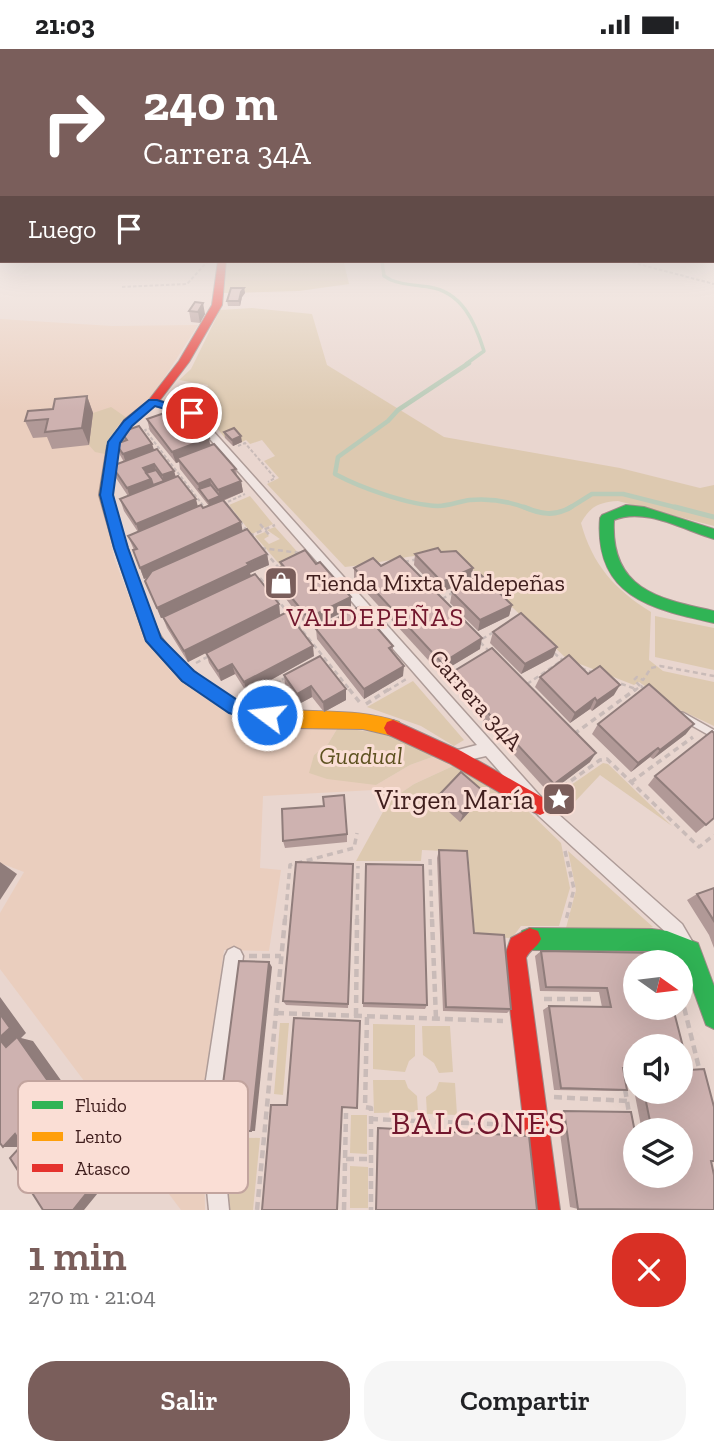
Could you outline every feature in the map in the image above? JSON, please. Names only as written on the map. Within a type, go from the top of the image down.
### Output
[{"type":"street","points":[[217,303],[184,362],[153,402],[128,423],[114,442],[107,495],[121,548],[154,641],[182,671],[235,708],[293,720],[363,721],[396,728],[544,802]]},
{"type":"street","name":"Carrera 34A","points":[[153,402],[192,413],[489,749],[544,802],[561,827],[677,930],[689,950]]},
{"type":"street","points":[[714,534],[644,512],[625,510],[607,518],[603,539],[613,567],[637,593],[666,607],[714,617]]},
{"type":"street","points":[[455,757],[489,749]]},
{"type":"street","points":[[547,1210],[515,958],[519,946],[527,939],[652,940],[667,942],[687,950]]},
{"type":"street","points":[[216,1081],[234,956]]},
{"type":"street","name":"Carrera 34A","points":[[693,959],[714,1017]]},
{"type":"lane","points":[[679,715],[714,734]]},
{"type":"path","points":[[155,427],[145,431],[207,511]]},
{"type":"path","points":[[174,468],[185,464]]},
{"type":"path","points":[[216,507],[251,491]]},
{"type":"path","points":[[226,503],[250,536],[280,569]]},
{"type":"path","points":[[260,524],[270,536]]},
{"type":"path","points":[[238,541],[278,524]]},
{"type":"path","points":[[260,547],[303,552]]},
{"type":"path","points":[[410,572],[401,563],[425,558]]},
{"type":"path","points":[[289,565],[260,578],[363,706],[412,676]]},
{"type":"path","points":[[447,609],[439,601],[458,590]]},
{"type":"path","points":[[498,629],[479,641],[498,660]]},
{"type":"path","points":[[307,637],[318,632]]},
{"type":"path","points":[[553,652],[561,661],[596,674]]},
{"type":"path","points":[[182,671],[212,655]]},
{"type":"path","points":[[524,685],[561,661]]},
{"type":"path","points":[[650,695],[634,680],[637,677],[643,680],[649,669],[654,667],[664,666],[714,676]]},
{"type":"path","points":[[253,695],[290,675]]},
{"type":"path","points":[[606,678],[636,689]]},
{"type":"path","points":[[279,681],[299,711]]},
{"type":"path","points":[[582,742],[574,734],[641,686]]},
{"type":"path","points":[[686,727],[695,736]]},
{"type":"path","points":[[631,782],[699,731]]},
{"type":"path","points":[[544,802],[600,760],[607,759],[699,847],[714,836]]},
{"type":"path","points":[[558,939],[573,889],[561,827]]},
{"type":"path","points":[[257,1210],[290,865],[354,848],[357,833]]},
{"type":"path","points":[[430,859],[436,1019]]},
{"type":"path","points":[[356,1016],[358,866]]},
{"type":"path","points":[[234,956],[281,957]]},
{"type":"path","points":[[520,999],[596,999]]},
{"type":"path","points":[[276,1013],[523,1021]]},
{"type":"path","points":[[367,1017],[365,1107],[370,1108],[371,1210]]},
{"type":"path","points":[[687,1020],[701,1074]]},
{"type":"path","points":[[533,1096],[623,1101]]},
{"type":"path","points":[[628,1104],[630,1115]]},
{"type":"path","points":[[344,1210],[346,1113]]},
{"type":"path","points":[[370,1119],[537,1126]]},
{"type":"path","points":[[345,1159],[371,1159]]},
{"type":"shaded area","points":[[0,319],[112,326],[198,325],[154,394],[121,422],[109,442],[106,513],[110,538],[114,558],[147,644],[175,676],[231,715],[304,729],[337,729],[328,744],[314,755],[376,785],[410,765],[435,756],[453,766],[414,784],[389,801],[374,790],[263,796],[260,868],[281,870],[269,951],[224,950],[206,1081],[84,1081],[0,969],[0,913],[24,872],[0,863]]},
{"type":"shaded area","points":[[168,1193],[205,1193],[205,1210],[181,1210]]},
{"type":"green space","points":[[252,308],[312,314],[327,365],[444,437],[620,468],[700,488],[714,485],[714,526],[618,501],[596,506],[581,523],[598,563],[607,575],[626,595],[651,612],[649,660],[663,671],[714,682],[714,726],[678,709],[639,682],[634,685],[567,659],[456,554],[428,554],[345,567],[267,484],[279,478],[264,461],[275,456],[262,440],[250,444],[246,440],[242,442],[235,434],[225,438],[199,406],[208,385],[179,380],[191,369],[220,310]]},
{"type":"green space","points":[[111,407],[127,418],[117,427],[105,454],[95,452],[89,445],[93,413]]},
{"type":"green space","points":[[250,496],[273,524],[265,528],[260,524],[263,529],[252,534],[229,505]]},
{"type":"green space","points":[[275,527],[301,556],[281,566],[255,536],[265,532],[269,536],[264,539],[269,544],[280,539],[267,530]]},
{"type":"green space","points":[[655,616],[714,628],[714,670],[655,657]]},
{"type":"green space","points":[[413,681],[464,740],[454,746],[421,726],[367,707]]},
{"type":"green space","name":"Guadual","points":[[337,729],[388,736],[435,756],[410,765],[376,785],[327,779],[309,773],[314,755],[328,744]]},
{"type":"green space","points":[[603,763],[608,764],[672,826],[600,775],[568,809],[561,804],[564,800],[558,794]]},
{"type":"green space","points":[[453,766],[526,809],[561,843],[570,888],[559,926],[521,926],[512,938],[475,936],[468,852],[422,850],[421,861],[356,861],[389,801],[414,784]]},
{"type":"green space","points":[[568,851],[653,927],[566,928],[576,890]]},
{"type":"green space","points":[[280,1023],[289,1023],[283,1095],[274,1094]]},
{"type":"green space","points":[[373,1024],[415,1025],[415,1056],[409,1061],[405,1072],[373,1069]]},
{"type":"green space","points":[[422,1026],[450,1026],[453,1072],[439,1073],[434,1063],[423,1055]]},
{"type":"green space","points":[[373,1080],[405,1080],[408,1088],[417,1096],[418,1112],[374,1113]]},
{"type":"green space","points":[[439,1082],[455,1083],[457,1115],[427,1114],[426,1097],[436,1090]]},
{"type":"green space","points":[[351,1115],[367,1115],[367,1154],[350,1153]]},
{"type":"green space","points":[[248,1138],[260,1138],[253,1210],[222,1210],[221,1193],[248,1193]]},
{"type":"green space","points":[[350,1166],[368,1167],[368,1208],[350,1208]]},
{"type":"building","points":[[194,303],[203,303],[198,312],[189,311]]},
{"type":"building","points":[[179,387],[202,387],[197,395],[176,392]]},
{"type":"building","points":[[87,396],[82,428],[45,432],[48,419],[25,421],[28,411],[53,409],[55,399]]},
{"type":"building","points":[[179,408],[199,427],[181,433],[186,439],[204,432],[209,438],[172,452],[147,419]]},
{"type":"building","points":[[139,426],[152,444],[123,454],[116,444],[127,440],[121,432]]},
{"type":"building","points":[[234,428],[241,436],[232,440],[224,432]]},
{"type":"building","points":[[214,444],[236,469],[232,470],[241,481],[218,490],[210,479],[198,484],[177,458]]},
{"type":"building","points":[[157,449],[174,471],[162,475],[154,464],[143,468],[151,479],[127,488],[112,466]]},
{"type":"building","points":[[156,470],[164,481],[153,485],[146,473]]},
{"type":"building","points":[[178,476],[196,499],[136,524],[120,499]]},
{"type":"building","points":[[211,485],[220,496],[208,501],[199,489]]},
{"type":"building","points":[[223,500],[241,522],[140,568],[133,550],[137,549],[128,536],[201,505],[203,508]]},
{"type":"building","points":[[247,529],[267,554],[157,608],[145,581],[152,571]]},
{"type":"building","points":[[438,548],[441,552],[456,551],[473,568],[442,582],[415,554]]},
{"type":"building","points":[[305,550],[316,564],[320,562],[351,597],[308,618],[279,582],[292,576],[280,562]]},
{"type":"building","points":[[400,556],[482,638],[442,663],[354,568],[373,558],[381,566]]},
{"type":"building","points":[[281,567],[289,577],[279,582],[280,587],[269,573]]},
{"type":"building","points":[[255,574],[279,604],[184,651],[163,617]]},
{"type":"building","points":[[480,574],[512,605],[480,620],[452,592]]},
{"type":"building","points":[[359,607],[393,646],[389,648],[404,666],[364,689],[316,629]]},
{"type":"building","points":[[287,612],[313,646],[244,682],[232,664],[218,671],[206,653]]},
{"type":"building","points":[[521,613],[557,647],[525,664],[493,632]]},
{"type":"building","points":[[492,648],[596,753],[554,784],[451,673]]},
{"type":"building","points":[[569,655],[588,674],[600,666],[620,685],[597,701],[595,698],[575,713],[540,677]]},
{"type":"building","points":[[320,656],[346,689],[323,702],[311,686],[297,694],[284,675]]},
{"type":"building","points":[[649,684],[694,724],[638,763],[598,724]]},
{"type":"building","points":[[712,731],[714,818],[706,825],[655,776]]},
{"type":"building","points":[[461,772],[483,791],[463,814],[440,794]]},
{"type":"building","points":[[344,795],[347,834],[283,841],[282,809],[324,806],[323,797]]},
{"type":"building","points":[[439,850],[467,851],[474,933],[504,935],[511,1009],[446,1007]]},
{"type":"building","points":[[296,862],[353,864],[348,1004],[283,1001]]},
{"type":"building","points":[[366,864],[423,865],[427,1005],[363,1003]]},
{"type":"building","points":[[714,888],[714,921],[697,894]]},
{"type":"building","points":[[541,951],[623,952],[623,1020],[676,1020],[680,1034],[623,1034],[623,1090],[561,1088],[549,1006],[611,1007],[607,988],[546,987]]},
{"type":"building","points":[[239,961],[269,962],[251,1131],[248,1131],[248,1081],[223,1081]]},
{"type":"building","points":[[0,1014],[10,1028],[0,1037]]},
{"type":"building","points":[[294,1018],[360,1021],[357,1108],[342,1107],[337,1210],[262,1210],[271,1105],[287,1105]]},
{"type":"building","points":[[17,1037],[48,1081],[18,1081],[18,1139],[15,1134],[3,1147],[0,1143],[0,1040],[6,1047]]},
{"type":"building","points":[[704,1069],[714,1107],[714,1161],[711,1161],[714,1175],[714,1210],[578,1209],[564,1111],[631,1112],[632,1118],[623,1118],[623,1188],[693,1188],[693,1118],[649,1118],[646,1104],[693,1104],[693,1070]]},
{"type":"building","points":[[378,1128],[529,1136],[537,1210],[376,1210]]},
{"type":"building","points":[[18,1149],[18,1171],[10,1158]]},
{"type":"building","points":[[32,1193],[87,1193],[73,1210],[43,1210]]},
{"type":"waterway","points":[[460,303],[471,319],[484,351],[466,364]]},
{"type":"waterway","points":[[469,363],[398,410],[388,421],[338,457],[335,474],[358,485],[413,503],[442,506],[486,499],[529,509]]},
{"type":"waterway","points":[[568,509],[592,494],[623,494],[682,509]]},
{"type":"waterway","points":[[524,507],[548,513],[571,507]]},
{"type":"waterway","points":[[675,507],[714,517]]},
{"type":"traffic: fast","points":[[714,534],[644,512],[626,510],[607,518],[605,542],[610,562],[620,578],[635,590],[673,607],[714,617]]},
{"type":"traffic: fast","points":[[530,939],[652,940],[667,942],[690,951],[714,1017]]},
{"type":"traffic: slow","points":[[113,446],[106,495],[121,548],[154,641],[188,676],[235,708],[294,720],[363,721],[393,728]]},
{"type":"traffic: jam","points":[[113,446],[128,423],[153,402],[184,362],[217,303]]},
{"type":"traffic: jam","points":[[393,728],[455,757],[540,806]]},
{"type":"traffic: jam","points":[[530,939],[519,946],[515,958],[547,1210]]},
{"type":"place","name":"Tienda Mixta Valdepeñas","points":[[281,583]]},
{"type":"place","name":"Virgen María","points":[[559,799]]},
{"type":"district","name":"VALDEPEÑAS","points":[[376,617]]},
{"type":"district","name":"BALCONES","points":[[479,1123]]},
{"type":"route","points":[[192,413],[153,402],[128,423],[114,442],[107,495],[121,548],[154,641],[170,661],[188,676],[235,708],[267,715]]}]
